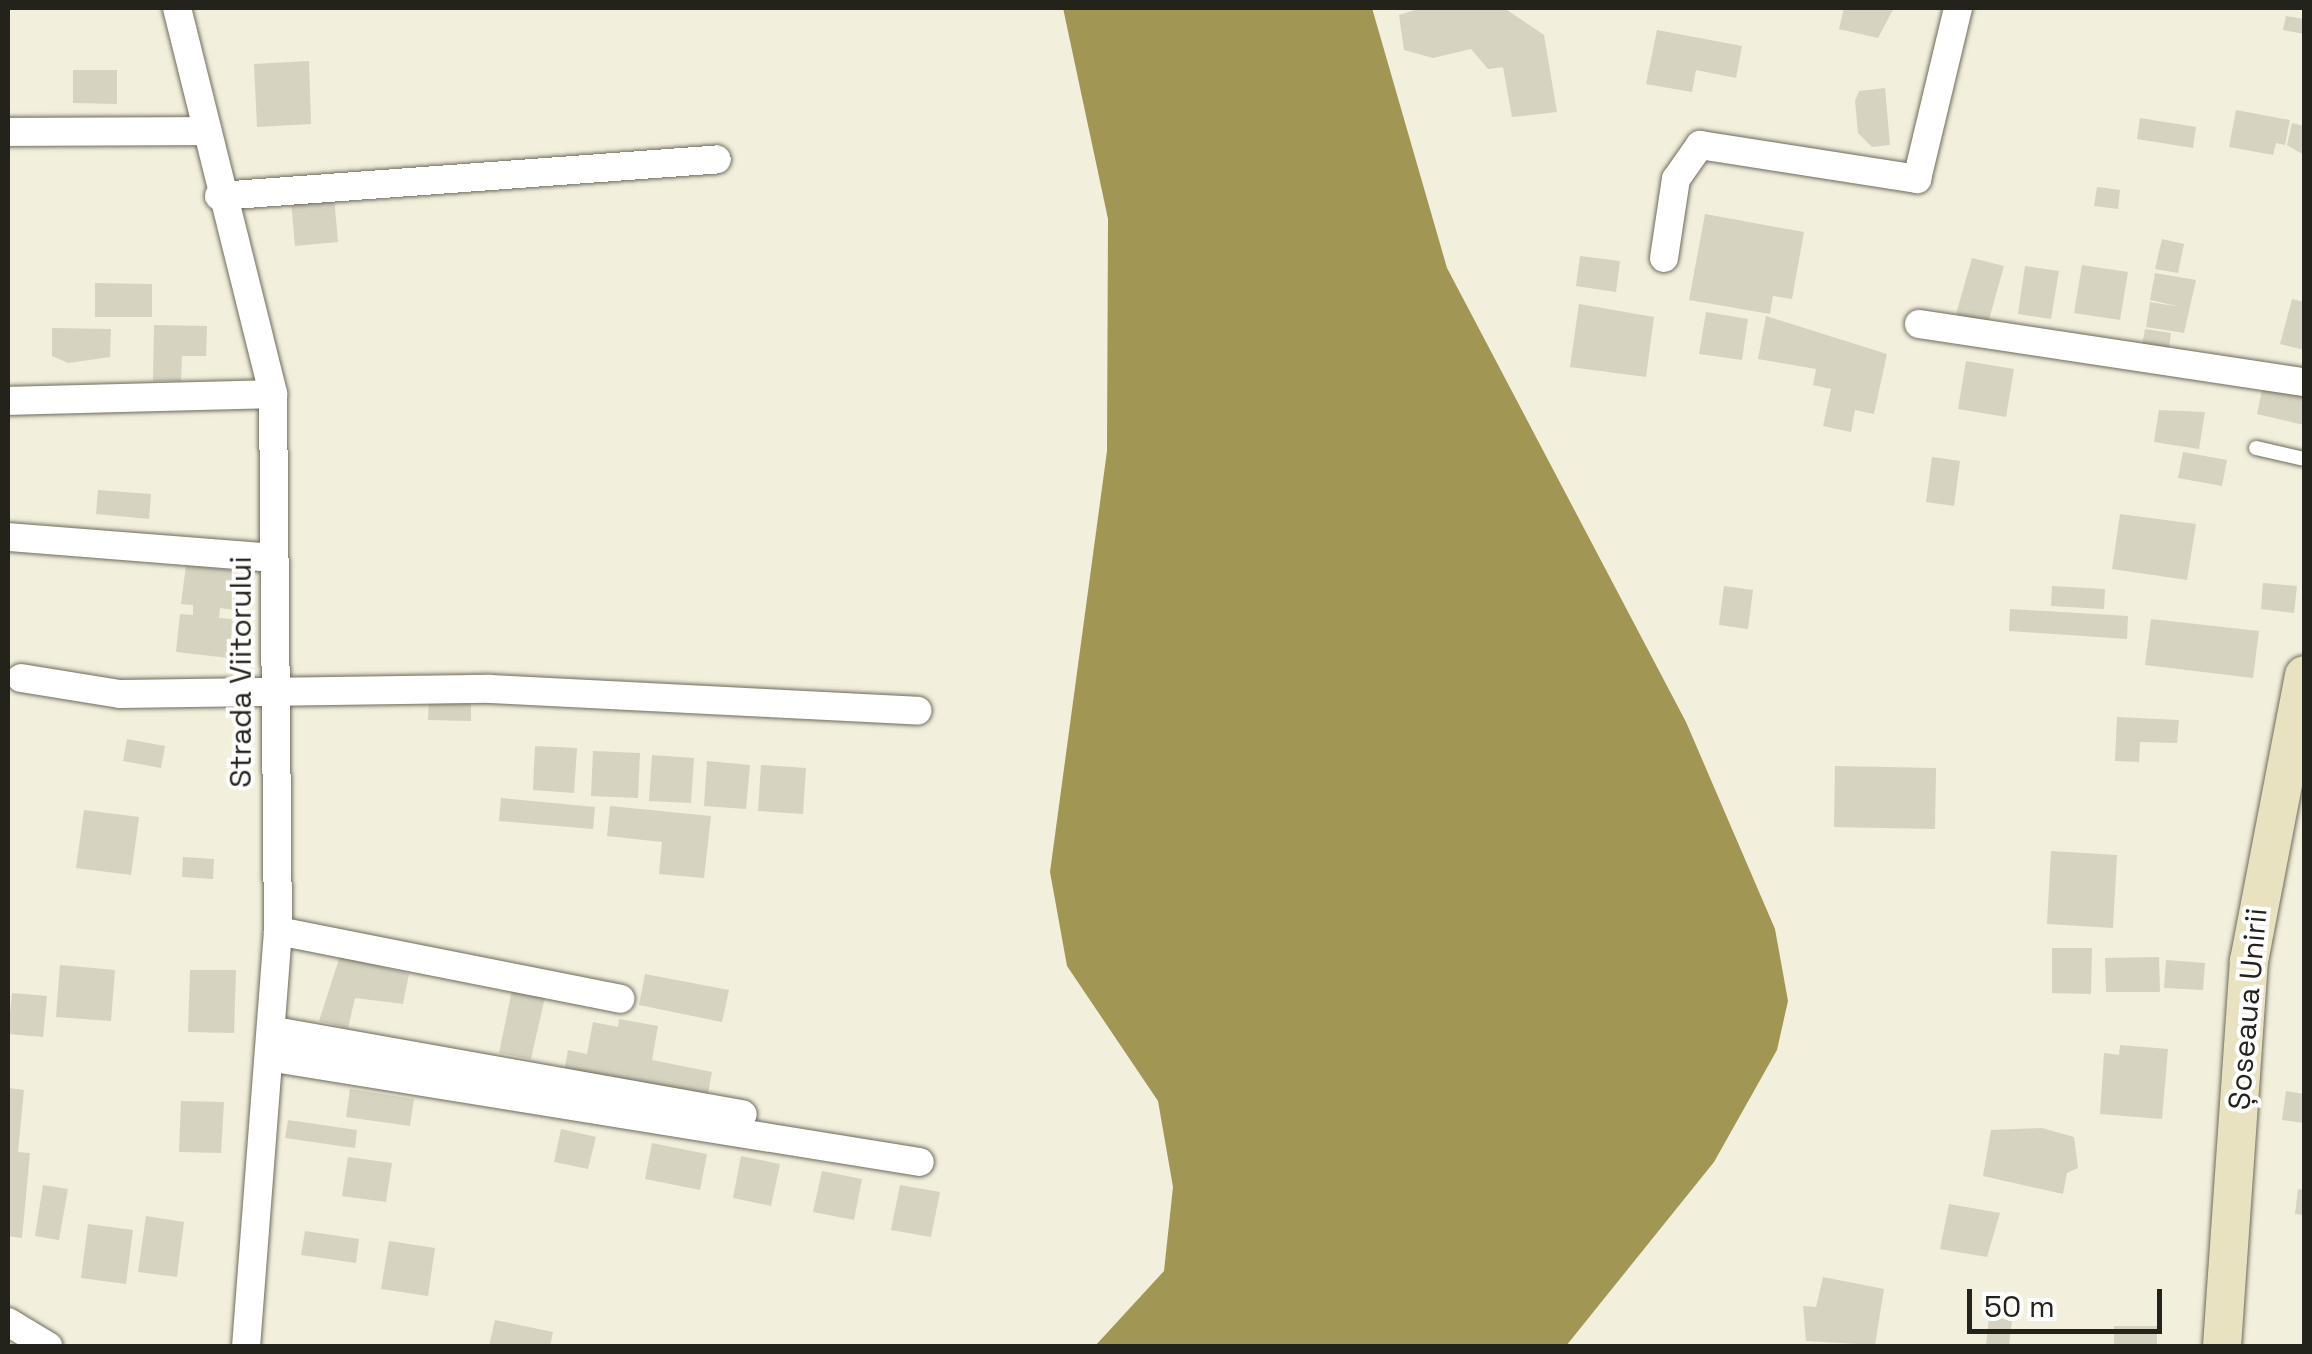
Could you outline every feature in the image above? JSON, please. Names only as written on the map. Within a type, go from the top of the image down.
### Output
[{"type":"main road","name":"Șoseaua Unirii","points":[[2222,1346],[2256,909],[2304,675]]},
{"type":"street","name":"Strada Viitorului","points":[[177,8],[219,196],[273,394],[270,686],[278,930],[274,1044],[246,1346]]},
{"type":"street","points":[[1664,258],[1676,179],[1700,145],[1917,179],[1958,8]]},
{"type":"street","points":[[8,132],[205,131]]},
{"type":"street","points":[[219,196],[717,159]]},
{"type":"street","points":[[1919,324],[2304,382]]},
{"type":"street","points":[[8,402],[273,394]]},
{"type":"street","points":[[8,536],[273,558]]},
{"type":"street","points":[[21,678],[120,694],[246,697],[270,686],[917,711]]},
{"type":"street","points":[[278,930],[620,999]]},
{"type":"street","points":[[274,1044],[743,1114]]},
{"type":"street","points":[[274,1044],[920,1162]]},
{"type":"street","points":[[8,1322],[48,1346]]},
{"type":"lane","points":[[2256,448],[2304,458]]},
{"type":"shaded area","points":[[1063,8],[1372,8],[1447,268],[1686,722],[1775,929],[1788,1001],[1777,1050],[1714,1162],[1566,1346],[1095,1346],[1164,1271],[1173,1187],[1158,1101],[1067,966],[1050,872],[1107,451],[1108,219]]},
{"type":"building","points":[[1421,8],[1504,8],[1544,35],[1557,112],[1512,117],[1503,67],[1488,69],[1471,49],[1433,58],[1404,50],[1399,15]]},
{"type":"building","points":[[1844,8],[1894,8],[1878,38],[1839,29]]},
{"type":"building","points":[[2286,16],[2304,19],[2304,34],[2283,30]]},
{"type":"building","points":[[1657,30],[1742,46],[1736,78],[1696,70],[1692,92],[1646,84]]},
{"type":"building","points":[[309,61],[311,124],[257,127],[254,64]]},
{"type":"building","points":[[73,70],[117,70],[117,104],[73,103]]},
{"type":"building","points":[[1885,88],[1890,145],[1872,147],[1858,133],[1855,101],[1859,91]]},
{"type":"building","points":[[2236,110],[2290,120],[2285,145],[2276,143],[2273,155],[2229,147]]},
{"type":"building","points":[[2140,118],[2196,127],[2193,148],[2137,139]]},
{"type":"building","points":[[2292,123],[2304,126],[2304,155],[2287,145]]},
{"type":"building","points":[[2097,187],[2120,190],[2118,209],[2094,206]]},
{"type":"building","points":[[334,197],[338,242],[295,246],[291,201]]},
{"type":"building","points":[[1705,214],[1804,232],[1792,299],[1773,296],[1770,314],[1689,300]]},
{"type":"building","points":[[2162,239],[2184,244],[2178,273],[2155,269]]},
{"type":"building","points":[[1580,256],[1620,261],[1616,292],[1576,286]]},
{"type":"building","points":[[1972,258],[2004,266],[1988,323],[1956,314]]},
{"type":"building","points":[[2082,265],[2128,272],[2120,320],[2074,313]]},
{"type":"building","points":[[2025,266],[2059,271],[2051,319],[2018,314]]},
{"type":"building","points":[[2155,273],[2196,280],[2184,333],[2146,327],[2150,302],[2181,307],[2150,300]]},
{"type":"building","points":[[95,283],[152,284],[152,317],[95,317]]},
{"type":"building","points":[[2292,299],[2304,302],[2304,350],[2280,344]]},
{"type":"building","points":[[1579,304],[1654,317],[1646,377],[1570,367]]},
{"type":"building","points":[[1706,312],[1748,319],[1742,360],[1699,354]]},
{"type":"building","points":[[1766,316],[1887,354],[1874,414],[1855,410],[1851,432],[1823,426],[1831,389],[1813,385],[1816,369],[1758,359]]},
{"type":"building","points":[[154,325],[207,326],[206,356],[182,356],[181,381],[153,381]]},
{"type":"building","points":[[52,328],[111,329],[110,357],[68,363],[52,356]]},
{"type":"building","points":[[2145,329],[2171,333],[2168,354],[2141,350]]},
{"type":"building","points":[[1966,361],[2014,369],[2006,417],[1958,409]]},
{"type":"building","points":[[2263,386],[2304,396],[2304,425],[2257,414]]},
{"type":"building","points":[[2159,410],[2205,412],[2199,449],[2154,442]]},
{"type":"building","points":[[2183,452],[2227,460],[2222,486],[2178,478]]},
{"type":"building","points":[[1932,457],[1960,461],[1954,506],[1926,502]]},
{"type":"building","points":[[98,490],[151,494],[149,519],[96,514]]},
{"type":"building","points":[[2120,514],[2196,524],[2187,580],[2112,569]]},
{"type":"building","points":[[186,565],[238,571],[234,610],[220,608],[219,618],[233,619],[229,658],[176,652],[180,614],[193,615],[193,605],[181,604]]},
{"type":"building","points":[[2263,583],[2297,586],[2294,613],[2261,609]]},
{"type":"building","points":[[1724,586],[1753,590],[1748,629],[1719,625]]},
{"type":"building","points":[[2052,586],[2105,589],[2104,609],[2051,606]]},
{"type":"building","points":[[2010,609],[2128,616],[2127,639],[2009,631]]},
{"type":"building","points":[[2151,619],[2259,631],[2253,678],[2145,665]]},
{"type":"building","points":[[429,697],[471,698],[471,721],[428,720]]},
{"type":"building","points":[[2117,717],[2179,720],[2177,743],[2140,742],[2139,762],[2115,761]]},
{"type":"building","points":[[127,739],[165,746],[161,768],[123,761]]},
{"type":"building","points":[[535,746],[577,748],[574,793],[533,790]]},
{"type":"building","points":[[593,751],[640,753],[638,798],[591,796]]},
{"type":"building","points":[[652,755],[694,758],[691,803],[649,801]]},
{"type":"building","points":[[707,761],[750,765],[746,809],[704,806]]},
{"type":"building","points":[[761,765],[806,768],[803,814],[758,811]]},
{"type":"building","points":[[1835,766],[1936,768],[1935,829],[1834,827]]},
{"type":"building","points":[[501,798],[595,807],[593,829],[499,821]]},
{"type":"building","points":[[610,806],[711,816],[704,878],[659,874],[662,842],[607,836]]},
{"type":"building","points":[[84,810],[139,817],[131,875],[76,868]]},
{"type":"building","points":[[2051,851],[2117,855],[2113,928],[2047,924]]},
{"type":"building","points":[[183,857],[214,859],[213,879],[182,877]]},
{"type":"building","points":[[2052,948],[2092,948],[2091,994],[2052,993]]},
{"type":"building","points":[[340,956],[409,974],[403,1004],[355,998],[348,1028],[319,1021]]},
{"type":"building","points":[[2159,957],[2160,992],[2106,992],[2105,958]]},
{"type":"building","points":[[2166,960],[2205,963],[2203,990],[2164,988]]},
{"type":"building","points":[[60,965],[115,970],[111,1021],[56,1017]]},
{"type":"building","points":[[190,970],[236,970],[234,1033],[188,1032]]},
{"type":"building","points":[[645,974],[729,990],[722,1022],[639,1005]]},
{"type":"building","points":[[512,990],[545,997],[531,1059],[499,1053]]},
{"type":"building","points":[[12,993],[47,996],[43,1037],[8,1034]]},
{"type":"building","points":[[619,1019],[658,1026],[652,1060],[712,1072],[707,1099],[564,1072],[568,1050],[587,1054],[593,1022],[618,1027]]},
{"type":"building","points":[[2120,1045],[2168,1049],[2162,1119],[2100,1114],[2104,1053],[2119,1055]]},
{"type":"building","points":[[8,1088],[24,1090],[18,1152],[30,1153],[22,1238],[8,1236]]},
{"type":"building","points":[[350,1089],[414,1099],[410,1126],[346,1117]]},
{"type":"building","points":[[2286,1091],[2304,1094],[2304,1123],[2282,1120]]},
{"type":"building","points":[[181,1101],[224,1102],[221,1153],[179,1152]]},
{"type":"building","points":[[288,1120],[357,1130],[355,1148],[285,1138]]},
{"type":"building","points":[[2042,1128],[2074,1137],[2078,1168],[2067,1173],[2063,1194],[1983,1176],[1991,1130]]},
{"type":"building","points":[[561,1129],[596,1137],[588,1169],[554,1162]]},
{"type":"building","points":[[652,1143],[707,1154],[700,1190],[645,1179]]},
{"type":"building","points":[[741,1156],[780,1164],[771,1206],[733,1198]]},
{"type":"building","points":[[348,1157],[392,1163],[386,1202],[342,1196]]},
{"type":"building","points":[[822,1171],[862,1179],[854,1220],[813,1212]]},
{"type":"building","points":[[43,1185],[68,1189],[59,1240],[35,1236]]},
{"type":"building","points":[[900,1185],[940,1192],[931,1237],[891,1230]]},
{"type":"building","points":[[2298,1189],[2304,1190],[2304,1215],[2295,1214]]},
{"type":"building","points":[[1949,1204],[2000,1213],[1987,1257],[1940,1249]]},
{"type":"building","points":[[146,1216],[184,1222],[177,1277],[138,1272]]},
{"type":"building","points":[[88,1224],[133,1230],[126,1284],[81,1278]]},
{"type":"building","points":[[305,1231],[359,1239],[356,1263],[301,1255]]},
{"type":"building","points":[[389,1241],[435,1248],[428,1296],[381,1289]]},
{"type":"building","points":[[1823,1277],[1884,1289],[1875,1345],[1806,1341],[1803,1306],[1816,1307]]},
{"type":"building","points":[[1989,1317],[2012,1320],[2009,1346],[1986,1346]]},
{"type":"building","points":[[495,1320],[553,1332],[550,1346],[489,1346]]},
{"type":"building","points":[[2114,1326],[2157,1326],[2157,1344],[2114,1346]]}]
